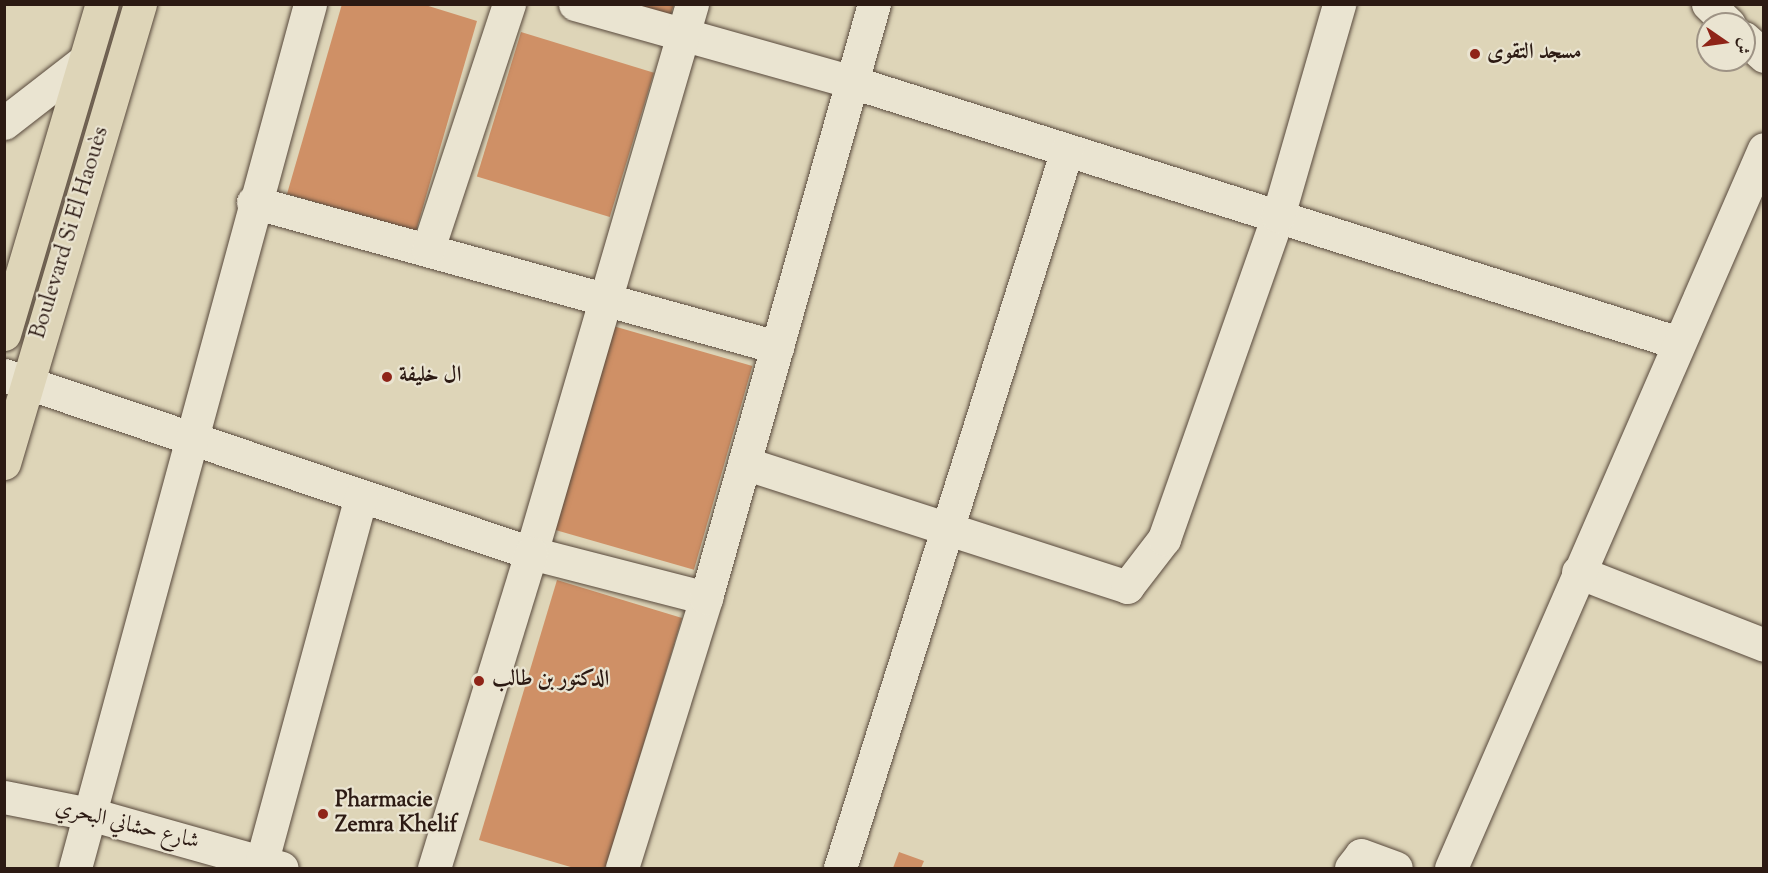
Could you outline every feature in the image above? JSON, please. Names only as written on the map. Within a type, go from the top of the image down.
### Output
[{"type":"main road","name":"Boulevard Si El Haouès","points":[[4,334],[102,4]]},
{"type":"main road","name":"Boulevard Si El Haouès","points":[[4,463],[15,378],[140,4]]},
{"type":"street","points":[[75,868],[254,202],[310,4]]},
{"type":"street","points":[[428,249],[509,4]]},
{"type":"street","points":[[575,4],[688,18],[852,82],[1679,343]]},
{"type":"street","points":[[622,868],[706,598],[874,4]]},
{"type":"street","points":[[744,463],[1107,585],[1127,587],[1134,581],[1164,539],[1278,216],[1339,4]]},
{"type":"street","points":[[434,868],[531,553],[688,18]]},
{"type":"street","points":[[4,123],[84,61]]},
{"type":"street","points":[[840,868],[1067,150]]},
{"type":"street","points":[[1451,868],[1679,343],[1759,173]]},
{"type":"street","points":[[254,202],[777,347]]},
{"type":"street","points":[[15,378],[531,553],[706,598]]},
{"type":"street","points":[[268,866],[361,496]]},
{"type":"street","points":[[1578,572],[1764,645]]},
{"type":"street","name":"شارع حشاني البحري","points":[[4,797],[90,814],[268,866]]},
{"type":"street","points":[[1351,868],[1361,855],[1396,868]]},
{"type":"building","points":[[342,4],[422,4],[477,21],[416,231],[287,194]]},
{"type":"building","points":[[620,4],[674,4],[669,20]]},
{"type":"building","points":[[521,32],[654,73],[610,217],[477,176]]},
{"type":"building","points":[[613,326],[752,366],[694,570],[555,530]]},
{"type":"building","points":[[557,580],[682,618],[606,868],[574,868],[479,840]]},
{"type":"building","points":[[899,852],[924,861],[921,868],[893,868]]},
{"type":"place","name":"مسجد التقوى","points":[[1475,54]]},
{"type":"place","name":"ال خليفة","points":[[387,377]]},
{"type":"place","name":"الدكتور بن طالب","points":[[479,681]]},
{"type":"place","name":"Pharmacie Zemra Khelif","points":[[323,814]]}]
